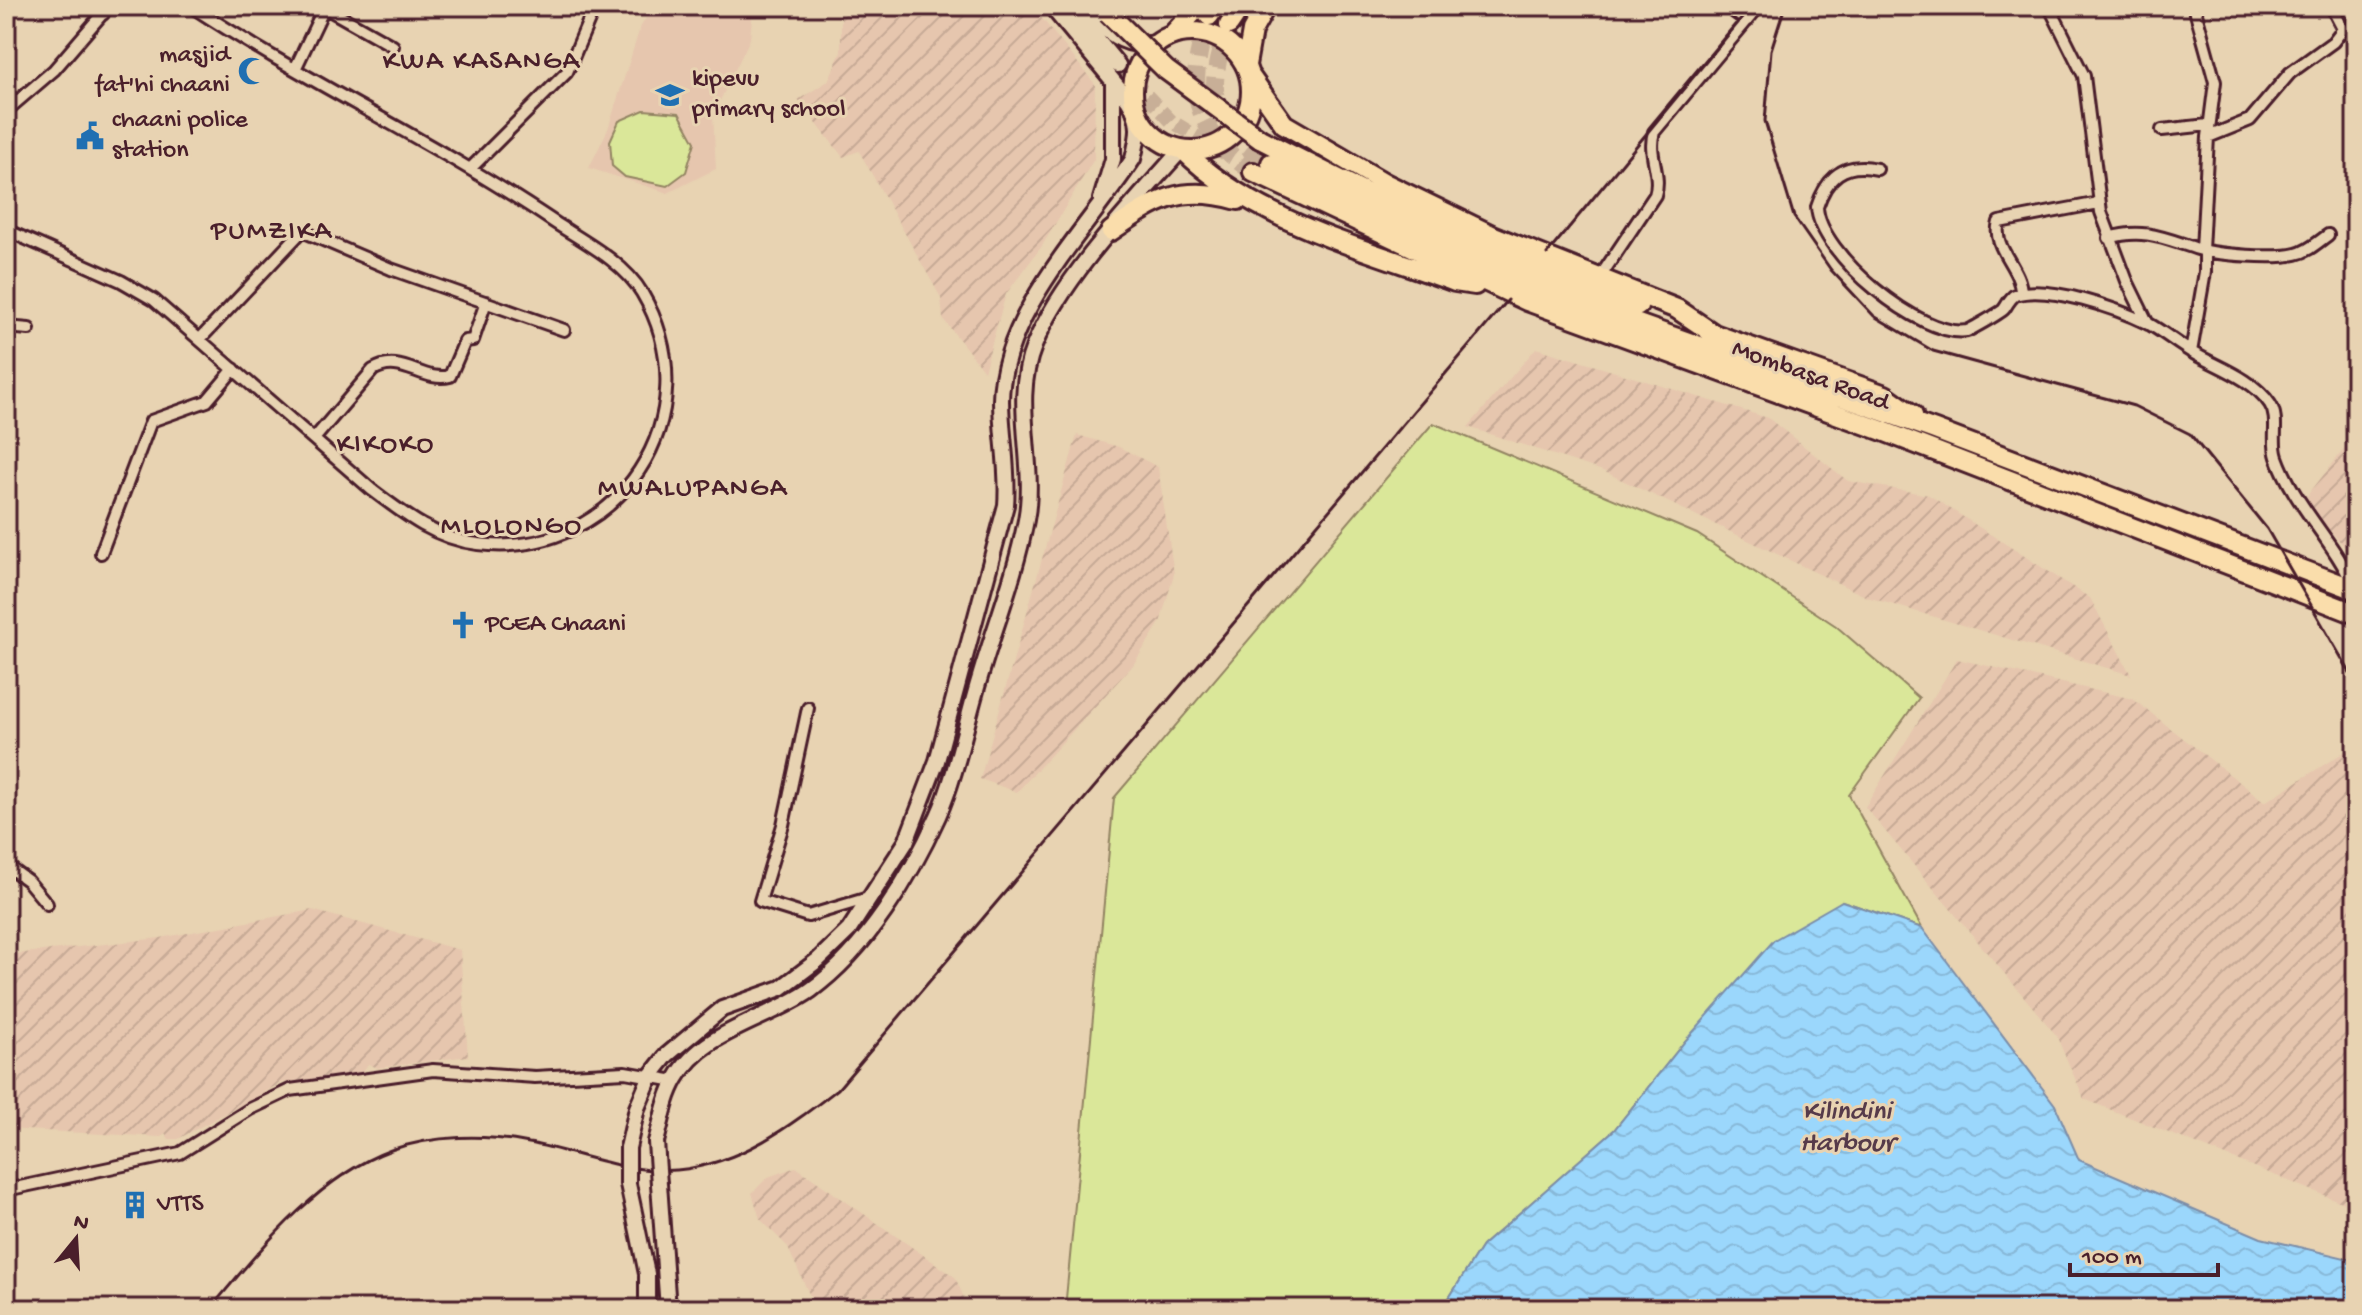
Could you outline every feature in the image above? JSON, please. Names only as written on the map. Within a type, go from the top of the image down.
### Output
[{"type":"highway","points":[[1229,25],[1242,6]]},
{"type":"highway","points":[[1208,9],[1164,39],[1142,60],[1135,78],[1133,97],[1138,115],[1149,131],[1165,143],[1182,149],[1204,149],[1221,142],[1236,130],[1247,114],[1251,95],[1248,71],[1252,31],[1266,6]]},
{"type":"highway","points":[[1105,10],[1166,70],[1260,139],[1416,218],[1491,251],[1885,395],[1935,430]]},
{"type":"highway","points":[[1164,39],[1187,32],[1213,36],[1232,48],[1284,124],[1342,160],[1466,223],[1677,309],[1714,334]]},
{"type":"highway","points":[[1182,149],[1204,171],[1260,206]]},
{"type":"highway","name":"Mombasa Road","points":[[1271,163],[1523,281],[1935,430],[2355,590]]},
{"type":"highway","name":"Mombasa Road","points":[[1253,172],[1494,287],[1883,431],[2356,614]]},
{"type":"highway","points":[[1111,231],[1155,201],[1184,192],[1212,193],[1260,206],[1455,282],[1494,287]]},
{"type":"main road","points":[[647,1309],[647,1274],[628,1184],[628,1148],[637,1108],[651,1075],[667,1055],[722,1009],[781,988],[818,960],[849,930],[874,896],[906,842],[927,791],[1006,505],[1009,472],[1001,400],[1005,372],[1027,309],[1133,159],[1139,136],[1138,115],[1051,6]]},
{"type":"main road","points":[[1069,6],[1118,65]]},
{"type":"main road","points":[[1083,6],[1110,34],[1132,43],[1164,39]]},
{"type":"main road","points":[[1097,211],[1113,159],[1113,83]]},
{"type":"main road","points":[[668,1309],[656,1142],[675,1081],[704,1049],[811,990],[861,942],[911,869],[939,813],[1027,519],[1024,401],[1032,349],[1048,316],[1111,231],[1182,149]]},
{"type":"street","points":[[6,111],[54,70],[106,10],[92,6]]},
{"type":"street","points":[[6,230],[137,289],[201,338],[401,513],[438,534],[478,544],[528,542],[579,527],[614,503],[645,462],[662,426],[666,368],[662,345],[644,295],[626,274],[598,252],[471,168],[191,6]]},
{"type":"street","points":[[471,168],[563,77],[595,6]]},
{"type":"street","points":[[1726,6],[1747,21]]},
{"type":"street","points":[[1600,277],[1655,195],[1657,180],[1651,154],[1654,132],[1759,6]]},
{"type":"street","points":[[2049,6],[2087,86],[2099,203],[2109,238],[2148,324]]},
{"type":"street","points":[[2191,352],[2205,272],[2208,125],[2215,82],[2208,47],[2194,6]]},
{"type":"street","points":[[2208,137],[2250,120],[2290,73],[2338,38],[2342,25],[2331,6]]},
{"type":"street","points":[[296,67],[324,7],[393,46]]},
{"type":"street","points":[[2162,130],[2208,125]]},
{"type":"street","points":[[1877,169],[1857,165],[1841,171],[1826,184],[1817,207],[1839,256],[1853,271],[1913,315],[1961,331],[1972,330],[1987,318],[2002,312],[2011,297],[2021,293],[2062,293],[2148,324],[2191,352],[2246,381],[2269,403],[2274,413],[2274,449],[2286,480],[2341,560],[2355,590]]},
{"type":"street","points":[[2021,293],[2019,277],[2001,247],[1999,222],[2099,203]]},
{"type":"street","points":[[201,338],[302,231],[391,269],[564,330]]},
{"type":"street","points":[[2109,238],[2128,233],[2159,234],[2204,251],[2295,254],[2328,235]]},
{"type":"street","points":[[314,439],[373,370],[383,364],[394,362],[441,377],[450,376],[465,341],[473,340],[486,302]]},
{"type":"street","points":[[6,327],[29,329]]},
{"type":"street","points":[[101,553],[151,421],[207,401],[234,369]]},
{"type":"street","points":[[808,708],[780,836],[760,901],[808,916],[874,896]]},
{"type":"street","points":[[6,865],[28,881],[47,904]]},
{"type":"street","points":[[6,1190],[180,1153],[250,1109],[290,1090],[433,1070],[535,1077],[625,1072],[675,1081]]},
{"type":"shaded area","name":"kipevu primary school","points":[[653,6],[753,6],[750,39],[713,115],[716,169],[668,193],[589,168],[608,129],[640,28]]},
{"type":"shaded area","points":[[856,6],[1032,6],[1095,84],[1094,159],[1042,246],[1006,294],[984,371],[943,319],[941,298],[859,151],[843,157],[798,100],[828,81],[841,52],[841,17]]},
{"type":"shaded area","points":[[1536,348],[1768,418],[1848,481],[1929,495],[2090,598],[2131,675],[1867,597],[1603,471],[1468,427]]},
{"type":"shaded area","points":[[2356,434],[2356,559],[2303,501]]},
{"type":"shaded area","points":[[1077,435],[1119,447],[1158,467],[1174,574],[1160,623],[1133,665],[1017,792],[980,779]]},
{"type":"shaded area","points":[[1957,659],[2133,699],[2265,802],[2349,749],[2356,758],[2356,1208],[2084,1099],[2056,1035],[1865,807]]},
{"type":"shaded area","points":[[312,910],[460,950],[468,1056],[378,1068],[368,1064],[362,1073],[281,1083],[178,1139],[169,1139],[165,1133],[161,1137],[6,1129],[6,955],[160,938]]},
{"type":"shaded area","points":[[796,1167],[955,1277],[969,1309],[816,1309],[787,1246],[760,1219],[752,1193],[768,1177]]},
{"type":"green space","points":[[644,110],[679,113],[695,142],[686,172],[667,186],[625,177],[612,166],[610,141],[619,121]]},
{"type":"green space","points":[[1433,423],[1697,534],[1836,626],[1919,698],[1849,795],[1922,928],[1842,901],[1686,1040],[1614,1130],[1482,1246],[1442,1309],[1065,1309],[1114,798]]},
{"type":"water","name":"Kilindini Harbour","points":[[1842,901],[1922,928],[2055,1105],[2079,1160],[2261,1238],[2353,1260],[2356,1258],[2356,1309],[1442,1309],[1482,1246],[1614,1130],[1686,1040],[1774,940]]},
{"type":"tunnel","points":[[1209,16],[1197,63],[1199,103],[1205,122],[1216,139],[1253,172]]},
{"type":"tunnel","points":[[1229,25],[1216,69],[1217,104],[1223,120],[1234,135],[1271,163]]},
{"type":"tunnel","points":[[1118,65],[1171,121],[1232,158]]},
{"type":"railway","points":[[1547,254],[1752,6]]},
{"type":"railway","points":[[1785,6],[1771,50],[1765,121],[1794,217],[1831,270],[1874,316],[1933,351],[2134,406],[2190,434],[2267,529],[2356,683]]},
{"type":"railway","points":[[210,1309],[269,1240],[314,1197],[364,1162],[391,1150],[424,1141],[495,1138],[548,1147],[621,1166],[677,1170],[722,1160],[764,1141],[838,1089],[1508,300]]},
{"type":"place","name":"masjid fat'hi chaani","points":[[252,71]]},
{"type":"place","name":"kipevu primary school","points":[[670,95]]},
{"type":"place","name":"chaani police station","points":[[90,136]]},
{"type":"place","name":"PCEA Chaani","points":[[463,625]]},
{"type":"place","name":"VTTS","points":[[135,1205]]},
{"type":"district","name":"KWA KASANGA","points":[[482,62]]},
{"type":"district","name":"PUMZIKA","points":[[272,232]]},
{"type":"district","name":"KIKOKO","points":[[386,445]]},
{"type":"district","name":"MWALUPANGA","points":[[693,489]]},
{"type":"district","name":"MLOLONGO","points":[[512,527]]}]
